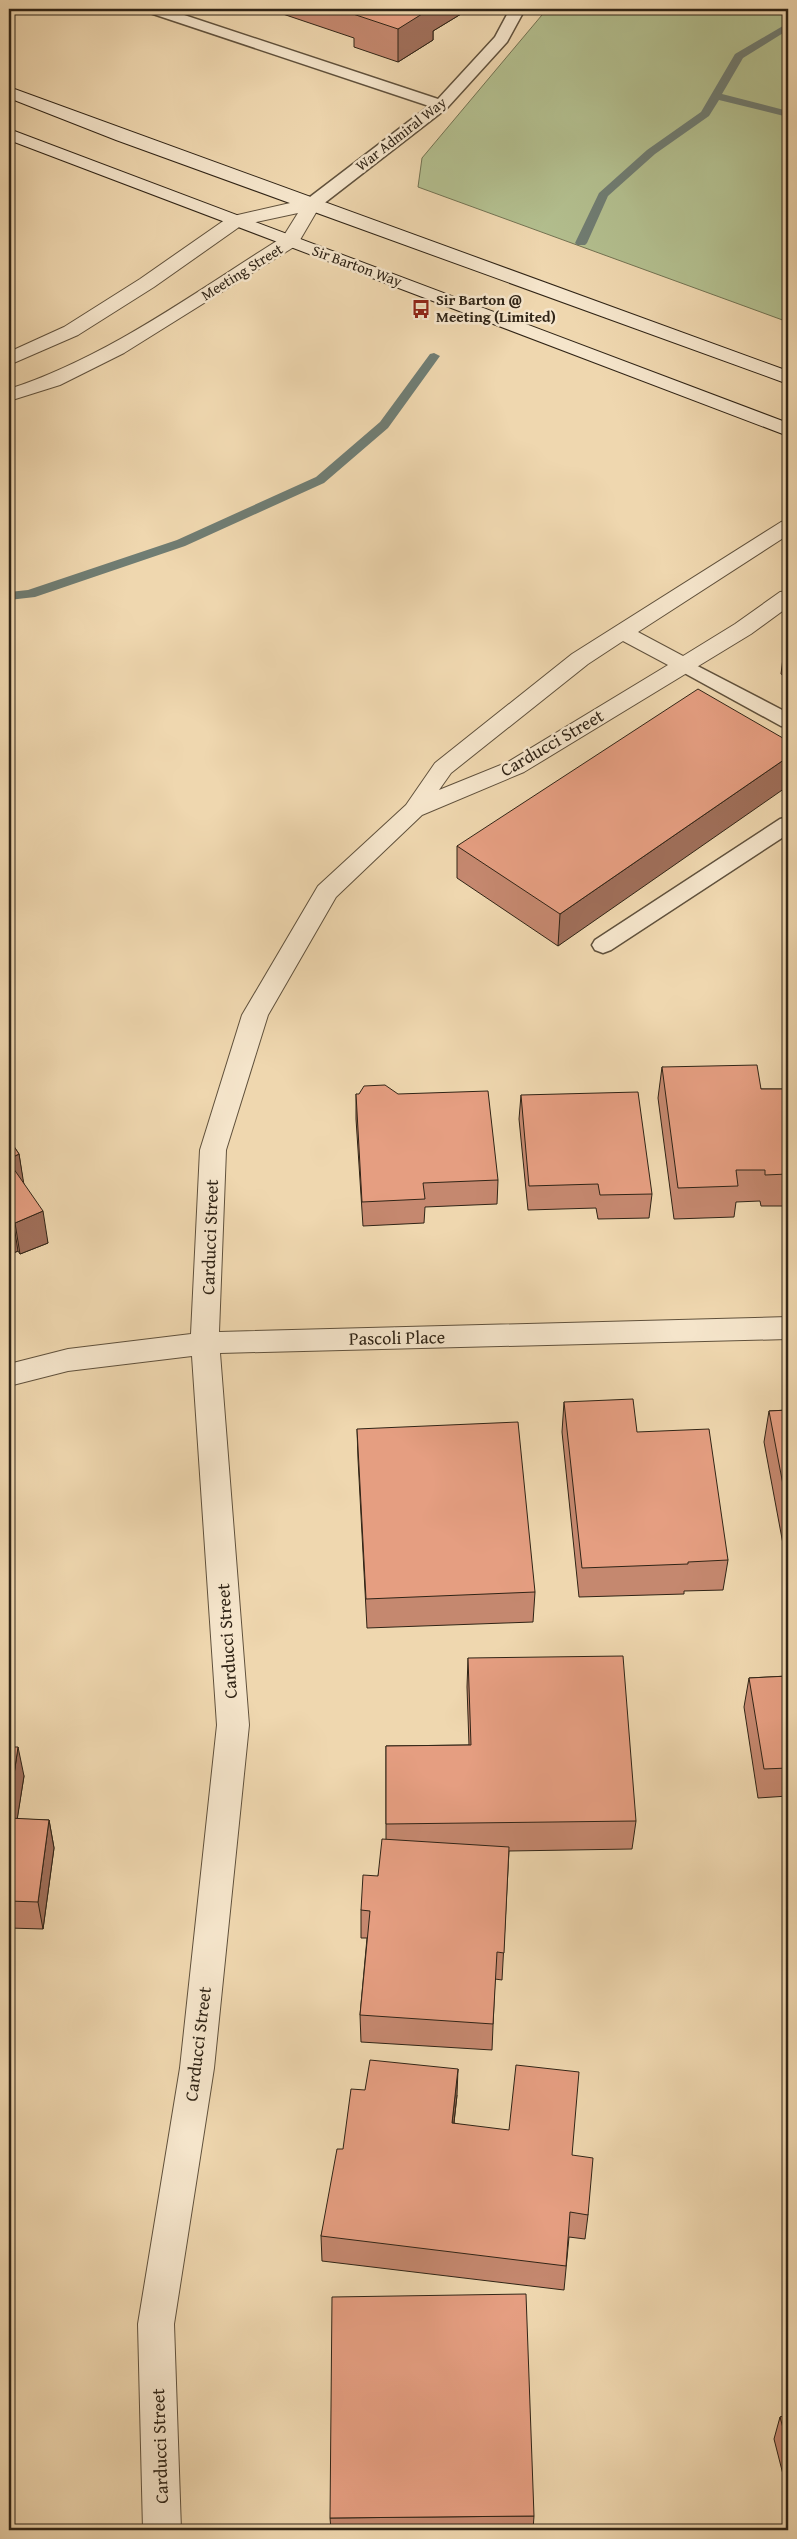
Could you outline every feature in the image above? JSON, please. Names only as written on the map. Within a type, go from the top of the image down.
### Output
[{"type":"street","points":[[9,92],[122,136],[788,378]]},
{"type":"street","name":"Sir Barton Way","points":[[9,134],[788,430]]},
{"type":"street","points":[[9,359],[71,331],[147,283],[236,221],[312,204]]},
{"type":"street","name":"Meeting Street","points":[[9,395],[53,381],[118,348],[290,241],[312,204]]},
{"type":"street","name":"Carducci Street","points":[[162,2530],[156,2324],[197,2068],[233,1725],[205,1343],[213,1150],[255,1015],[327,892],[414,810],[444,768],[573,665],[788,526]]},
{"type":"street","name":"Carducci Street","points":[[414,810],[516,767],[743,629],[788,597]]},
{"type":"street","points":[[622,632],[684,665]]},
{"type":"street","name":"Pascoli Place","points":[[9,1375],[68,1360],[205,1343],[788,1328]]},
{"type":"lane","points":[[152,9],[441,105]]},
{"type":"lane","name":"War Admiral Way","points":[[312,204],[441,105],[502,39],[517,9]]},
{"type":"lane","points":[[684,665],[788,721]]},
{"type":"lane","points":[[603,945],[788,824]]},
{"type":"green space","points":[[547,9],[788,9],[788,322],[418,187],[422,158]]},
{"type":"building","points":[[362,9],[430,9],[398,29],[353,14]]},
{"type":"building","points":[[698,689],[788,741],[788,757],[560,914],[457,846]]},
{"type":"building","points":[[757,1065],[761,1089],[788,1089],[788,1174],[765,1175],[765,1170],[736,1170],[738,1186],[678,1188],[662,1067]]},
{"type":"building","points":[[385,1085],[398,1094],[488,1091],[498,1180],[423,1183],[425,1199],[362,1202],[356,1094],[359,1094],[364,1086]]},
{"type":"building","points":[[638,1092],[652,1194],[600,1195],[598,1184],[529,1186],[521,1095]]},
{"type":"building","points":[[9,1139],[19,1154],[9,1159]]},
{"type":"building","points":[[9,1162],[43,1211],[15,1223],[13,1220],[9,1221]]},
{"type":"building","points":[[633,1399],[637,1432],[709,1429],[728,1560],[688,1562],[688,1564],[582,1568],[564,1402]]},
{"type":"building","points":[[788,1410],[788,1511],[769,1411]]},
{"type":"building","points":[[518,1422],[535,1592],[366,1599],[357,1429]]},
{"type":"building","points":[[623,1656],[636,1821],[386,1824],[386,1746],[471,1745],[468,1658]]},
{"type":"building","points":[[788,1676],[788,1768],[764,1769],[749,1678]]},
{"type":"building","points":[[9,1747],[18,1747],[9,1809]]},
{"type":"building","points":[[9,1818],[49,1820],[38,1902],[9,1901]]},
{"type":"building","points":[[382,1839],[509,1847],[504,1953],[497,1952],[493,2024],[360,2015],[370,1911],[361,1910],[363,1875],[378,1876]]},
{"type":"building","points":[[370,2060],[458,2069],[452,2123],[509,2130],[516,2065],[579,2072],[572,2155],[593,2158],[588,2215],[570,2212],[566,2266],[321,2236],[337,2149],[343,2149],[351,2089],[365,2090]]},
{"type":"building","points":[[526,2294],[534,2516],[330,2518],[332,2297]]},
{"type":"building","points":[[788,2415],[788,2446],[780,2417]]},
{"type":"waterway","points":[[716,96],[739,56],[788,26]]},
{"type":"waterway","points":[[581,243],[603,195],[651,152],[705,114],[716,96]]},
{"type":"waterway","points":[[716,96],[788,114]]},
{"type":"waterway","points":[[9,596],[30,594],[181,543],[320,480],[384,425],[434,356]]},
{"type":"place","name":"Sir Barton @ Meeting (Limited)","points":[[421,309]]}]
